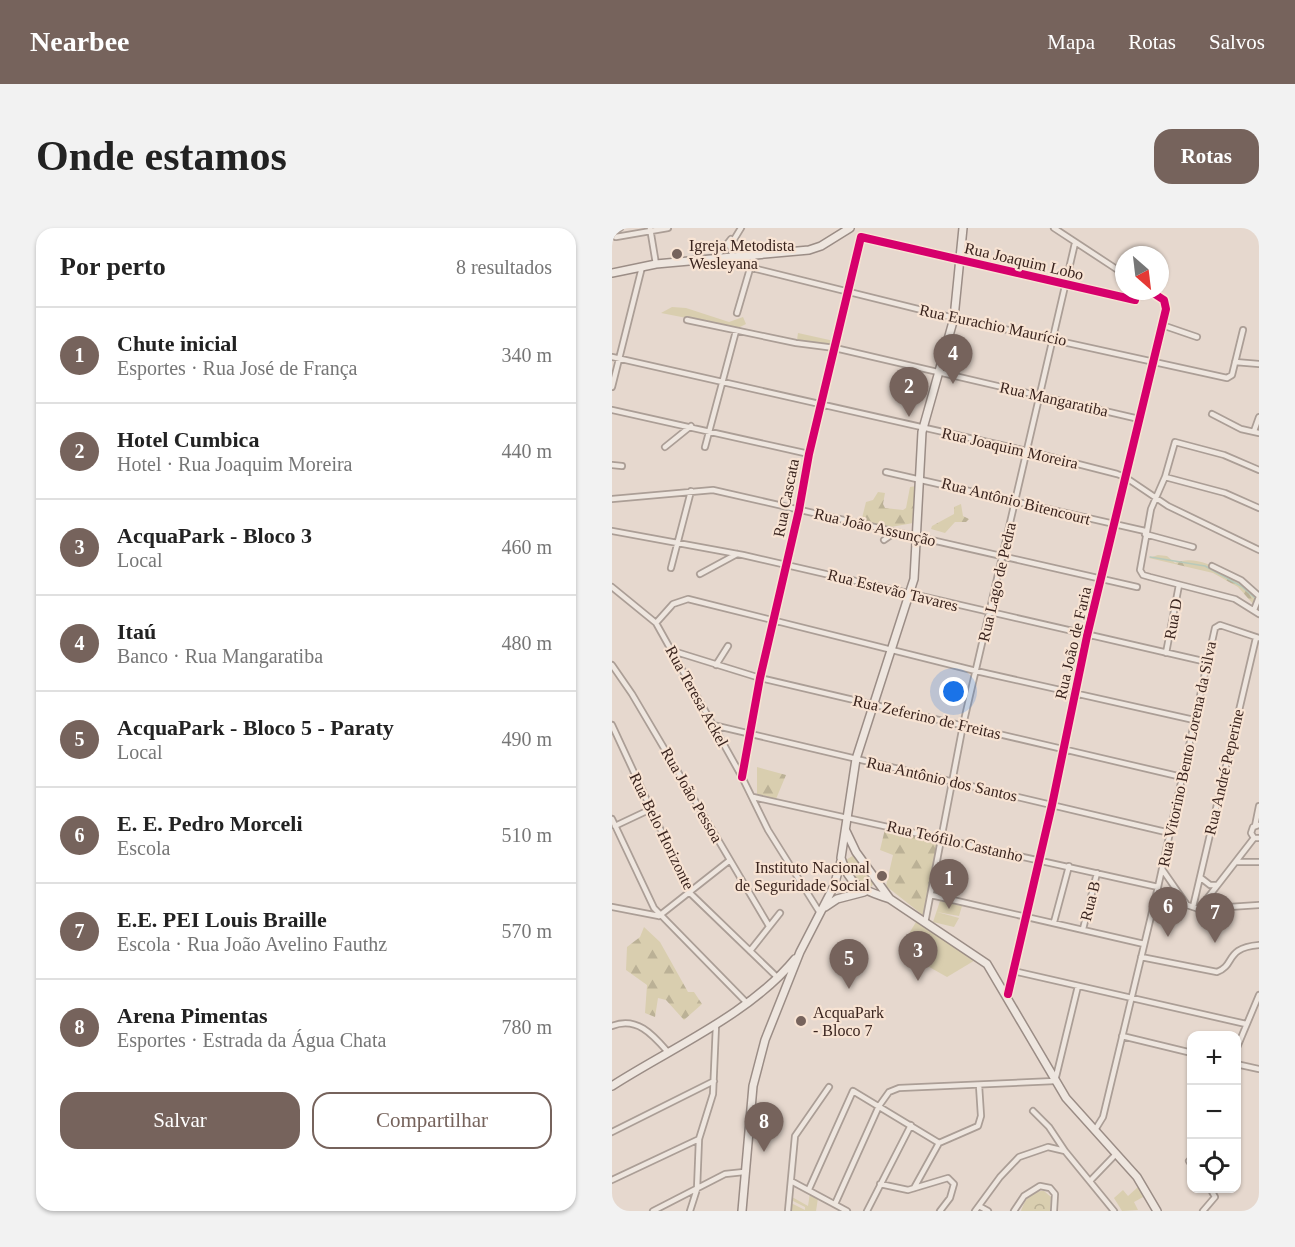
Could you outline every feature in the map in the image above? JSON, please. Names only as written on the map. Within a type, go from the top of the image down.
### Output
[{"type":"main road","points":[[612,273],[656,264],[815,248],[850,228]]},
{"type":"main road","points":[[742,1211],[753,1086],[775,1010],[800,952],[837,878],[856,759],[910,594],[918,537],[918,477],[922,427],[954,318],[963,228]]},
{"type":"main road","points":[[846,831],[856,852],[890,899],[980,957],[1008,994],[1066,1098],[1137,1177],[1158,1211]]},
{"type":"main road","points":[[841,858],[856,852]]},
{"type":"main road","points":[[841,858],[852,882],[866,892],[890,899]]},
{"type":"main road","points":[[822,910],[837,899],[866,892],[878,884]]},
{"type":"main road","points":[[612,1086],[716,1023],[746,1002],[778,978],[800,952]]},
{"type":"street","points":[[612,232],[620,228]]},
{"type":"street","points":[[616,237],[651,229],[668,228]]},
{"type":"street","points":[[716,259],[741,228]]},
{"type":"street","points":[[1054,228],[1115,268]]},
{"type":"street","points":[[651,229],[656,264]]},
{"type":"street","name":"Rua Cascata","points":[[742,777],[772,621],[847,292],[861,237],[873,239]]},
{"type":"street","points":[[733,257],[729,249],[734,238]]},
{"type":"street","name":"Rua Joaquim Lobo","points":[[873,239],[1115,295]]},
{"type":"street","name":"Rua Lago de Pedra","points":[[925,923],[963,725],[1075,243]]},
{"type":"street","points":[[737,313],[754,255]]},
{"type":"street","name":"Rua Eurachio Maurício","points":[[716,259],[954,318],[1227,378],[1232,375],[1235,362]]},
{"type":"street","points":[[612,387],[642,266]]},
{"type":"street","name":"Rua João de Faria","points":[[1008,994],[1024,916],[1052,805],[1087,636],[1115,525],[1152,360],[1167,307],[1164,300]]},
{"type":"street","name":"Rua Mangaratiba","points":[[687,320],[796,344],[835,348],[1139,419]]},
{"type":"street","points":[[1162,325],[1197,337]]},
{"type":"street","points":[[1243,330],[1235,362],[1259,364]]},
{"type":"street","points":[[705,447],[724,383],[736,331]]},
{"type":"street","name":"Rua Joaquim Moreira","points":[[612,357],[1027,451],[1125,477],[1154,499],[1259,550]]},
{"type":"street","points":[[612,410],[809,454]]},
{"type":"street","points":[[1212,414],[1241,429],[1257,431],[1259,417]]},
{"type":"street","points":[[664,447],[691,426]]},
{"type":"street","points":[[1212,566],[1241,580],[1259,596],[1257,612],[1235,599],[1143,575],[1140,570],[1145,532],[1154,499],[1165,477],[1174,443],[1179,442],[1259,470]]},
{"type":"street","points":[[612,465],[622,466]]},
{"type":"street","name":"Rua Antônio Bitencourt","points":[[886,472],[918,477],[1145,532],[1193,547]]},
{"type":"street","points":[[1165,477],[1224,493],[1259,508]]},
{"type":"street","name":"Rua João Assunção","points":[[612,499],[714,490],[1137,587]]},
{"type":"street","points":[[671,568],[692,491]]},
{"type":"street","name":"Rua Estevão Tavares","points":[[612,531],[737,554],[990,614],[1207,662]]},
{"type":"street","points":[[884,540],[894,533]]},
{"type":"street","points":[[700,574],[737,554]]},
{"type":"street","name":"Rua D","points":[[1166,653],[1179,585]]},
{"type":"street","name":"Rua Teresa Ackel","points":[[612,588],[638,606],[656,623],[753,797],[768,830],[822,910]]},
{"type":"street","points":[[612,596],[619,594]]},
{"type":"street","points":[[656,623],[669,608],[683,599],[976,671],[1194,720]]},
{"type":"street","name":"Rua Vitorino Bento Lorena da Silva","points":[[1095,1130],[1103,1117],[1158,887],[1215,628],[1220,625],[1257,638]]},
{"type":"street","name":"Rua André Peperine","points":[[1196,908],[1257,638]]},
{"type":"street","points":[[716,665],[728,646]]},
{"type":"street","name":"Rua Zeferino de Freitas","points":[[673,651],[760,678],[1182,777]]},
{"type":"street","name":"Rua João Pessoa","points":[[612,665],[632,694],[769,926]]},
{"type":"street","name":"Rua Antônio dos Santos","points":[[713,725],[1170,833]]},
{"type":"street","name":"Rua Belo Horizonte","points":[[612,726],[690,893],[778,978]]},
{"type":"street","name":"Rua Teófilo Castanho","points":[[753,797],[847,816],[1158,887]]},
{"type":"street","points":[[1196,908],[1238,862],[1256,838],[1251,830],[1257,825],[1259,806]]},
{"type":"street","points":[[651,810],[613,824],[659,916],[746,1002]]},
{"type":"street","points":[[612,907],[659,916],[730,860]]},
{"type":"street","points":[[1238,862],[1259,862]]},
{"type":"street","points":[[1054,922],[1069,866]]},
{"type":"street","points":[[1162,868],[1183,902],[1196,908],[1259,905]]},
{"type":"street","name":"Rua B","points":[[1083,928],[1097,873]]},
{"type":"street","points":[[1201,878],[1210,885],[1217,885]]},
{"type":"street","points":[[931,895],[1083,928],[1144,944]]},
{"type":"street","points":[[750,951],[780,913]]},
{"type":"street","points":[[1141,957],[1216,972],[1226,966],[1233,953],[1239,948],[1259,945]]},
{"type":"street","points":[[1013,970],[1246,1024]]},
{"type":"street","points":[[835,1204],[879,1106],[889,1092],[899,1088],[1055,1081],[1078,986]]},
{"type":"street","points":[[1241,1037],[1259,994]]},
{"type":"street","points":[[612,1026],[625,1023],[640,1026],[668,1052]]},
{"type":"street","points":[[690,1211],[697,1189],[699,1139],[714,1081],[716,1023]]},
{"type":"street","points":[[1122,1036],[1187,1052]]},
{"type":"street","points":[[1241,1065],[1259,1069]]},
{"type":"street","points":[[612,1123],[613,1133],[714,1081]]},
{"type":"street","points":[[914,1188],[939,1143],[978,1126],[981,1116],[979,1085]]},
{"type":"street","points":[[788,1211],[796,1132],[829,1087]]},
{"type":"street","points":[[809,1189],[853,1091],[939,1143]]},
{"type":"street","points":[[1033,1111],[1049,1127],[1065,1151],[1114,1211]]},
{"type":"street","points":[[867,1211],[911,1125]]},
{"type":"street","points":[[612,1180],[699,1139]]},
{"type":"street","points":[[987,1211],[977,1208],[1019,1156],[1048,1147],[1065,1151]]},
{"type":"street","points":[[1091,1180],[1116,1154]]},
{"type":"street","points":[[653,1211],[725,1174],[744,1172]]},
{"type":"street","points":[[880,1184],[902,1190],[944,1178],[951,1179],[953,1190],[939,1211]]},
{"type":"street","points":[[791,1181],[847,1211]]},
{"type":"street","points":[[1014,1211],[1024,1196],[1040,1186],[1050,1188],[1056,1194],[1054,1211]]},
{"type":"street","points":[[1203,1211],[1215,1197],[1213,1193]]},
{"type":"green space","points":[[672,307],[686,308],[729,322],[743,317],[746,324],[738,328],[661,313]]},
{"type":"green space","points":[[798,333],[834,341],[833,347],[797,340]]},
{"type":"green space","points":[[916,486],[913,523],[886,528],[861,522],[866,502],[873,500],[878,492],[885,493],[883,504],[885,508],[903,510],[906,508],[910,487]]},
{"type":"green space","points":[[961,504],[963,516],[969,519],[966,522],[955,522],[945,533],[931,529],[932,526],[954,514],[954,507]]},
{"type":"green space","points":[[1158,555],[1167,556],[1175,563],[1196,561],[1218,569],[1256,596],[1254,605],[1238,587],[1213,573],[1149,558]]},
{"type":"green space","points":[[757,767],[786,775],[776,799],[757,794]]},
{"type":"green space","points":[[885,829],[938,841],[924,916],[886,886],[893,855],[880,850]]},
{"type":"green space","points":[[854,855],[874,883],[871,887],[864,888],[852,876],[846,860]]},
{"type":"green space","points":[[940,901],[962,906],[959,916],[937,912],[959,918],[954,927],[933,922]]},
{"type":"green space","points":[[916,922],[977,959],[947,977],[899,950]]},
{"type":"green space","points":[[644,927],[660,942],[688,992],[694,992],[702,1004],[684,1020],[666,1000],[658,998],[655,1017],[645,1013],[647,985],[626,970],[627,947],[640,937]]},
{"type":"green space","points":[[1138,1187],[1145,1196],[1134,1202],[1138,1210],[1122,1211],[1114,1198],[1123,1190],[1128,1196]]},
{"type":"green space","points":[[1044,1191],[1051,1197],[1050,1211],[1021,1211],[1029,1197],[1035,1192]]},
{"type":"green space","points":[[810,1193],[818,1198],[816,1211],[790,1211],[791,1203],[805,1210],[805,1207],[791,1200],[792,1197],[808,1206]]},
{"type":"waterway","points":[[1150,557],[1205,566],[1241,586],[1256,599]]},
{"type":"cycle path","points":[[742,777],[760,678],[799,510],[809,454],[861,237],[1115,295]]},
{"type":"cycle path","points":[[1008,994],[1052,805],[1087,636],[1166,309],[1164,300]]},
{"type":"place","name":"Igreja Metodista Wesleyana","points":[[677,254]]},
{"type":"place","name":"Itaú","points":[[953,384]]},
{"type":"place","name":"Hotel Cumbica","points":[[909,417]]},
{"type":"place","name":"Instituto Nacional de Seguridade Social","points":[[882,876]]},
{"type":"place","name":"Chute inicial","points":[[949,909]]},
{"type":"place","name":"E. E. Pedro Morceli","points":[[1168,937]]},
{"type":"place","name":"E.E. PEI Louis Braille","points":[[1215,943]]},
{"type":"place","name":"AcquaPark - Bloco 3","points":[[918,981]]},
{"type":"place","name":"AcquaPark - Bloco 5 - Paraty","points":[[849,989]]},
{"type":"place","name":"AcquaPark - Bloco 7","points":[[801,1021]]},
{"type":"place","name":"Arena Pimentas","points":[[764,1152]]}]
